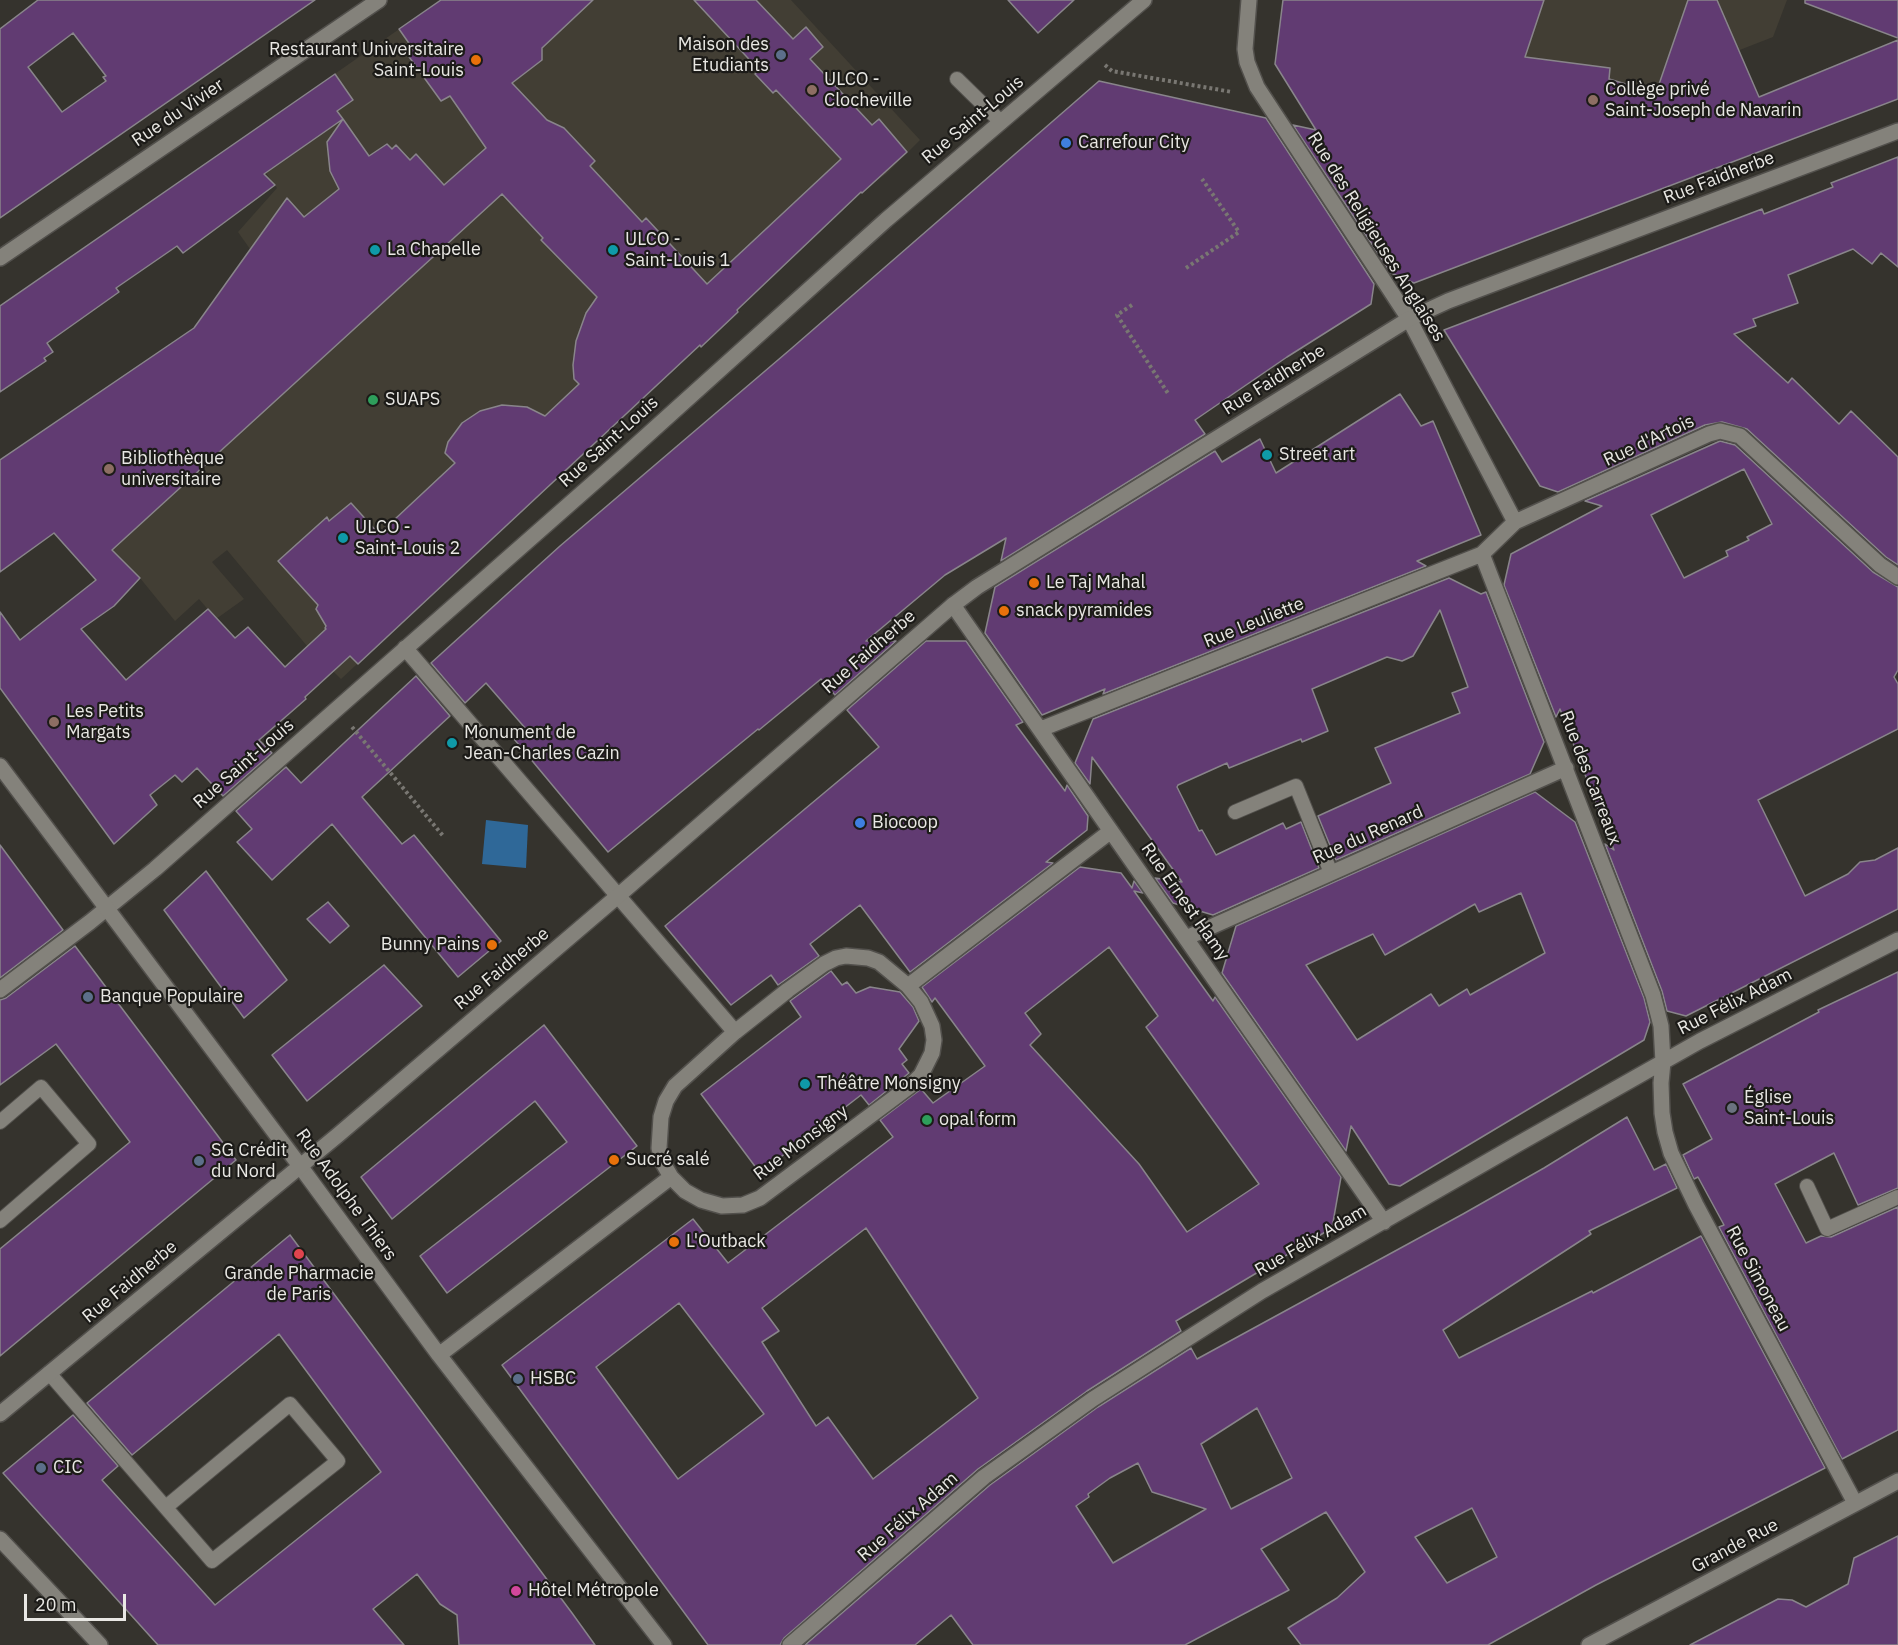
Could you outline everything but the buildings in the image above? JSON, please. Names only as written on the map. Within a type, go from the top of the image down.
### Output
[{"type":"street","name":"Rue du Vivier","points":[[0,258],[379,0]]},
{"type":"street","name":"Rue des Religieuses Anglaises","points":[[1248,0],[1245,49],[1247,62],[1257,87],[1409,319],[1515,522]]},
{"type":"street","name":"Rue Saint-Louis","points":[[0,990],[147,876],[622,457],[868,236],[1087,49],[1138,2]]},
{"type":"street","name":"Rue Faidherbe","points":[[0,1414],[300,1166],[619,895],[953,605],[977,587],[1409,319],[1435,307],[1898,131]]},
{"type":"street","name":"Rue d'Artois","points":[[1515,522],[1709,434],[1730,433],[1740,436],[1880,565],[1898,577]]},
{"type":"street","points":[[1482,554],[1515,522]]},
{"type":"street","name":"Rue Leuliette","points":[[1041,729],[1482,554]]},
{"type":"street","name":"Rue des Carreaux","points":[[1482,554],[1653,995],[1661,1026],[1663,1062]]},
{"type":"street","name":"Rue Ernest Hamy","points":[[953,605],[1384,1222]]},
{"type":"street","points":[[405,648],[735,1032]]},
{"type":"street","name":"Rue Adolphe Thiers","points":[[0,766],[439,1355],[664,1645]]},
{"type":"street","name":"Rue du Renard","points":[[1186,938],[1566,768]]},
{"type":"street","points":[[908,986],[1111,831]]},
{"type":"street","name":"Rue Félix Adam","points":[[790,1645],[969,1489],[1044,1432],[1262,1291],[1663,1062],[1898,940]]},
{"type":"street","name":"Rue Monsigny","points":[[858,956],[868,958],[892,971],[908,986],[928,1014],[934,1040],[927,1064],[921,1075],[910,1086],[760,1198],[743,1205],[722,1206],[701,1200],[685,1191],[671,1177],[659,1148],[660,1117],[666,1101],[685,1075],[735,1032],[788,990],[836,958],[858,956]]},
{"type":"street","name":"Rue Simoneau","points":[[1663,1062],[1660,1083],[1662,1113],[1671,1153],[1696,1205],[1855,1503]]},
{"type":"street","points":[[439,1355],[671,1177]]},
{"type":"street","name":"Grande Rue","points":[[1589,1645],[1898,1481]]},
{"type":"street","points":[[0,1539],[100,1645]]},
{"type":"lane","points":[[957,79],[1001,122]]},
{"type":"lane","points":[[1235,812],[1296,786],[1331,873]]},
{"type":"lane","points":[[0,1122],[40,1087],[89,1144],[0,1221]]},
{"type":"lane","points":[[1807,1186],[1827,1229],[1898,1197]]},
{"type":"lane","points":[[49,1374],[166,1508],[212,1560],[338,1461],[290,1404],[166,1508]]},
{"type":"path","points":[[1087,49],[1112,71],[1240,93],[1257,87]]},
{"type":"path","points":[[1186,268],[1239,232],[1202,179]]},
{"type":"path","points":[[1132,305],[1117,315],[1169,395]]},
{"type":"path","points":[[336,709],[444,837]]},
{"type":"shaded area","points":[[441,0],[791,0],[920,140],[886,174],[867,187],[832,219],[701,347],[700,345],[341,679],[307,646],[227,550],[212,562],[244,599],[216,619],[199,599],[175,621],[140,578],[103,541],[194,328],[250,249],[238,232],[277,188],[266,173],[314,135],[290,105]]},
{"type":"shaded area","name":"Collège privé Saint-Joseph de Navarin","points":[[1525,0],[1787,0],[1773,37],[1660,81],[1646,129],[1669,186],[1611,208],[1463,89],[1275,64],[1282,10],[1512,43]]},
{"type":"water","points":[[486,820],[528,825],[526,868],[482,864]]},
{"type":"place","name":"Maison des Etudiants","points":[[781,55]]},
{"type":"place","name":"Restaurant Universitaire Saint-Louis","points":[[476,60]]},
{"type":"place","name":"ULCO - Clocheville","points":[[812,90]]},
{"type":"place","name":"Collège privé Saint-Joseph de Navarin","points":[[1593,100]]},
{"type":"place","name":"Carrefour City","points":[[1066,143]]},
{"type":"place","name":"La Chapelle","points":[[375,250]]},
{"type":"place","name":"ULCO - Saint-Louis 1","points":[[613,250]]},
{"type":"place","name":"SUAPS","points":[[373,400]]},
{"type":"place","name":"Street art","points":[[1267,455]]},
{"type":"place","name":"Bibliothèque universitaire","points":[[109,469]]},
{"type":"place","name":"ULCO - Saint-Louis 2","points":[[343,538]]},
{"type":"place","name":"Le Taj Mahal","points":[[1034,583]]},
{"type":"place","name":"snack pyramides","points":[[1004,611]]},
{"type":"place","name":"Les Petits Margats","points":[[54,722]]},
{"type":"place","name":"Monument de Jean-Charles Cazin","points":[[452,743]]},
{"type":"place","name":"Biocoop","points":[[860,823]]},
{"type":"place","name":"Bunny Pains","points":[[492,945]]},
{"type":"place","name":"Banque Populaire","points":[[88,997]]},
{"type":"place","name":"Théâtre Monsigny","points":[[805,1084]]},
{"type":"place","name":"Église Saint-Louis","points":[[1732,1108]]},
{"type":"place","name":"opal form","points":[[927,1120]]},
{"type":"place","name":"Sucré salé","points":[[614,1160]]},
{"type":"place","name":"SG Crédit du Nord","points":[[199,1161]]},
{"type":"place","name":"L'Outback","points":[[674,1242]]},
{"type":"place","name":"Grande Pharmacie de Paris","points":[[299,1254]]},
{"type":"place","name":"HSBC","points":[[518,1379]]},
{"type":"place","name":"CIC","points":[[41,1468]]},
{"type":"place","name":"Hôtel Métropole","points":[[516,1591]]}]
